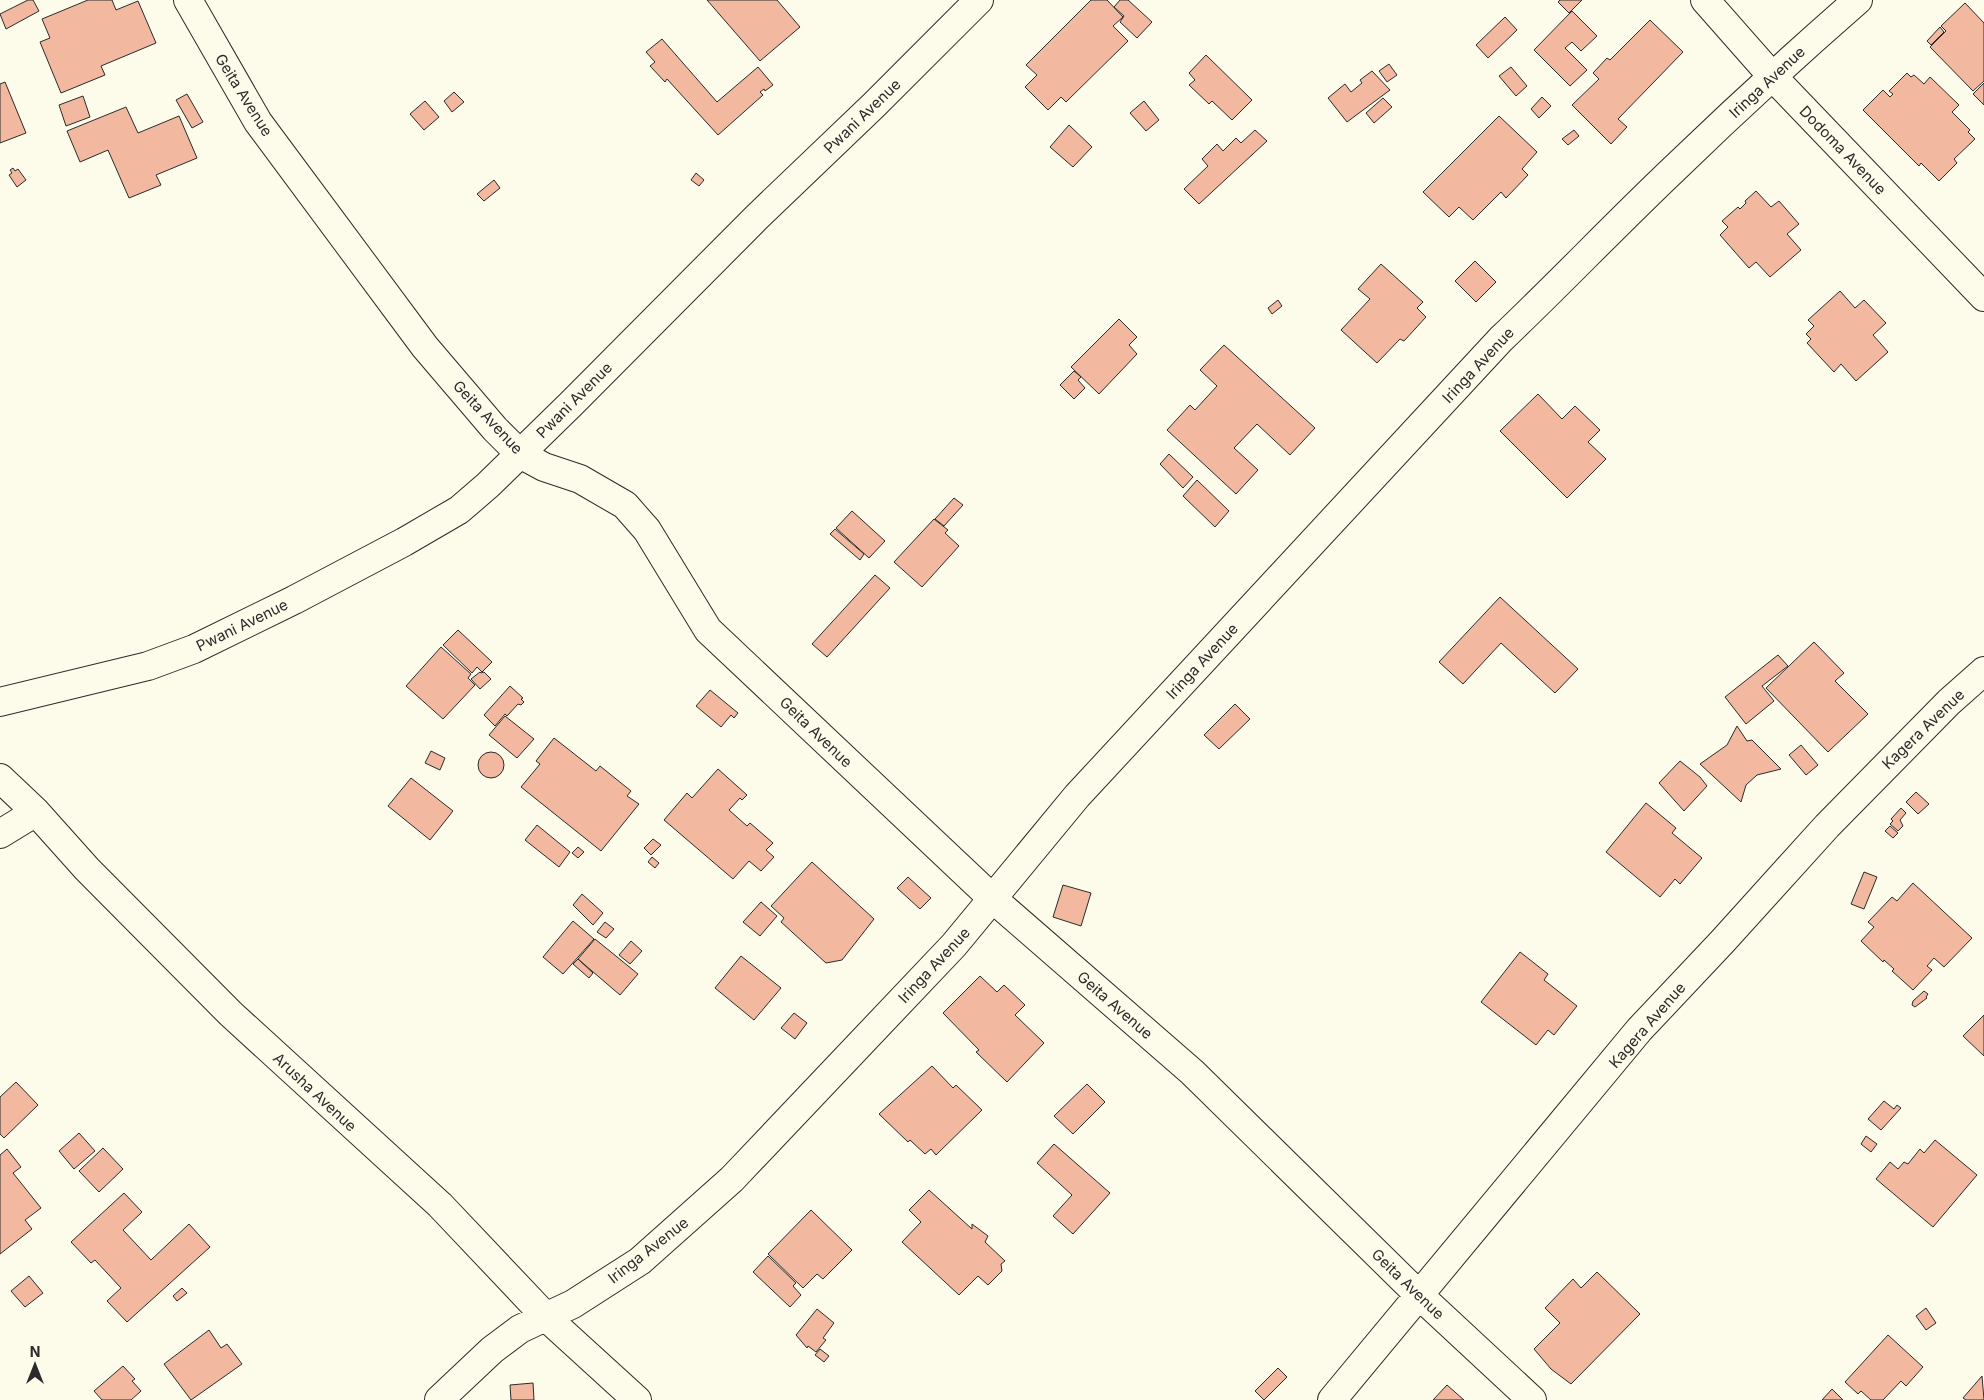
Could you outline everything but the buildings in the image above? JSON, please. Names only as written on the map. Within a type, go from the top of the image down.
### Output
[{"type":"street","name":"Geita Avenue","points":[[188,0],[258,122],[425,347],[495,429],[520,454],[544,467],[580,479],[624,505],[647,530],[708,630],[993,900],[1192,1072],[1419,1295],[1532,1400]]},
{"type":"street","name":"Pwani Avenue","points":[[0,702],[148,666],[194,650],[240,629],[404,542],[459,510],[520,454],[757,217],[874,105],[979,0]]},
{"type":"street","name":"Dodoma Avenue","points":[[1705,0],[1772,76],[1984,297]]},
{"type":"street","name":"Iringa Avenue","points":[[439,1400],[499,1345],[520,1329],[547,1318],[573,1304],[640,1261],[725,1185],[954,945],[1077,796],[1501,339],[1571,273],[1672,170],[1772,76],[1858,0]]},
{"type":"street","name":"Kagera Avenue","points":[[1332,1400],[1639,1030],[1827,826],[1949,702],[1984,671]]},
{"type":"street","name":"Arusha Avenue","points":[[0,778],[36,812],[88,869],[231,1014],[440,1206],[547,1318],[637,1400]]},
{"type":"street","points":[[0,834],[36,812]]}]
